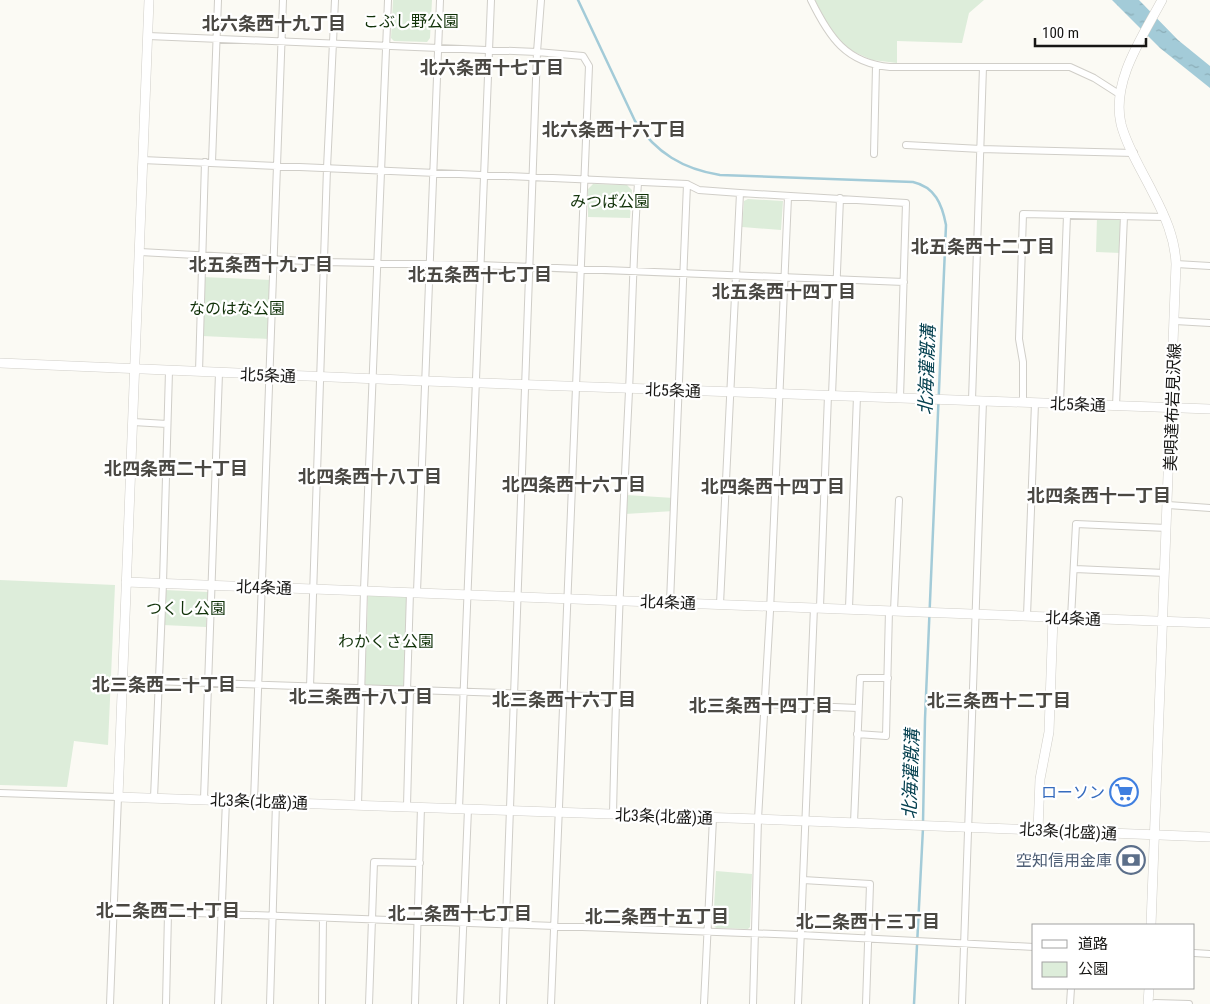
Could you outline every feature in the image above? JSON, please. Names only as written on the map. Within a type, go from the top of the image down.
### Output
[{"type":"street","points":[[110,1004],[149,0]]},
{"type":"street","points":[[212,162],[218,0]]},
{"type":"street","points":[[254,801],[283,0]]},
{"type":"street","points":[[310,688],[327,168],[335,0]]},
{"type":"street","points":[[358,805],[364,590],[388,0]]},
{"type":"street","points":[[407,806],[408,691],[426,381],[432,172],[440,0]]},
{"type":"street","points":[[460,1004],[463,923],[464,692],[491,0]]},
{"type":"street","points":[[503,1004],[541,0]]},
{"type":"street","points":[[811,0],[826,28],[839,45],[856,58],[876,66],[1070,67],[1094,78],[1119,94]]},
{"type":"street","name":"美唄達布岩見沢線","points":[[1151,924],[1176,264],[1173,240],[1165,217],[1121,124],[1119,94],[1127,66],[1162,0]]},
{"type":"street","points":[[148,36],[538,52],[583,56],[589,66],[551,1004]]},
{"type":"street","points":[[874,154],[876,66]]},
{"type":"street","points":[[972,400],[983,67]]},
{"type":"street","points":[[906,145],[1134,154]]},
{"type":"street","points":[[142,160],[687,184],[699,190],[906,203],[900,398]]},
{"type":"street","points":[[200,372],[205,162]]},
{"type":"street","points":[[613,814],[632,271],[638,183]]},
{"type":"street","points":[[670,602],[687,184]]},
{"type":"street","points":[[720,604],[740,193]]},
{"type":"street","points":[[752,1004],[758,819],[770,606],[788,197]]},
{"type":"street","points":[[798,1004],[810,706],[830,395],[840,198]]},
{"type":"street","points":[[1023,402],[1023,362],[1019,339],[1023,214],[1165,217]]},
{"type":"street","points":[[1060,404],[1067,215]]},
{"type":"street","points":[[1116,406],[1124,216]]},
{"type":"street","points":[[140,252],[324,262],[480,265],[904,282]]},
{"type":"street","points":[[1176,264],[1210,266]]},
{"type":"street","points":[[1175,321],[1210,323]]},
{"type":"street","name":"北5条通","points":[[0,363],[476,383],[1210,409]]},
{"type":"street","points":[[154,798],[169,371]]},
{"type":"street","points":[[204,799],[218,373]]},
{"type":"street","points":[[849,608],[857,396]]},
{"type":"street","points":[[962,1004],[983,401]]},
{"type":"street","points":[[1027,616],[1035,403]]},
{"type":"street","points":[[133,422],[167,424]]},
{"type":"street","points":[[857,734],[886,736],[899,500]]},
{"type":"street","points":[[1168,505],[1210,508]]},
{"type":"street","points":[[1071,618],[1076,524],[1167,528]]},
{"type":"street","points":[[1075,569],[1165,573]]},
{"type":"street","name":"北4条通","points":[[126,582],[1210,623]]},
{"type":"street","points":[[1038,830],[1040,778],[1049,732],[1053,618]]},
{"type":"street","points":[[854,823],[860,678],[888,678]]},
{"type":"street","points":[[122,680],[259,684],[310,688],[617,697]]},
{"type":"street","points":[[764,704],[858,708]]},
{"type":"street","points":[[0,792],[118,797]]},
{"type":"street","name":"北3条(北盛)通","points":[[118,797],[407,806],[1210,837]]},
{"type":"street","points":[[218,1004],[226,800]]},
{"type":"street","points":[[270,1004],[276,802]]},
{"type":"street","points":[[415,1004],[422,807]]},
{"type":"street","points":[[704,1004],[713,818]]},
{"type":"street","points":[[369,1004],[374,862],[420,863]]},
{"type":"street","points":[[803,880],[870,884],[866,1004]]},
{"type":"street","points":[[114,910],[800,935],[1032,947]]},
{"type":"street","points":[[166,1004],[168,913]]},
{"type":"street","points":[[322,1004],[323,918]]},
{"type":"street","points":[[1195,954],[1210,954]]},
{"type":"street","points":[[1070,1004],[1071,989]]},
{"type":"street","points":[[1149,989],[1152,1004],[1189,1004]]},
{"type":"street","points":[[1143,1004],[1149,989]]},
{"type":"green space","name":"こぶし野公園","points":[[393,0],[432,0],[430,38],[427,42],[394,41],[391,38]]},
{"type":"green space","points":[[815,0],[984,0],[969,13],[962,43],[897,41],[897,63],[872,60],[850,50],[840,42],[830,29]]},
{"type":"green space","name":"みつば公園","points":[[593,184],[627,185],[632,190],[630,218],[588,217],[588,189]]},
{"type":"green space","points":[[748,199],[783,201],[781,230],[742,227],[744,201]]},
{"type":"green space","points":[[1097,217],[1122,217],[1121,253],[1096,252]]},
{"type":"green space","name":"なのはな公園","points":[[203,277],[272,280],[270,339],[202,336]]},
{"type":"green space","points":[[626,495],[674,498],[674,511],[625,514]]},
{"type":"green space","points":[[0,580],[115,585],[108,745],[74,741],[67,787],[0,785]]},
{"type":"green space","name":"つくし公園","points":[[165,590],[208,592],[206,627],[163,625]]},
{"type":"green space","name":"わかくさ公園","points":[[368,594],[408,596],[405,687],[365,685]]},
{"type":"green space","points":[[716,871],[752,874],[750,927],[748,929],[716,928],[713,925]]},
{"type":"water","points":[[1112,0],[1139,0],[1178,40],[1210,66],[1210,88],[1160,48]]},
{"type":"waterway","name":"北海灌漑溝","points":[[578,0],[635,121],[652,142],[671,158],[694,169],[720,175],[913,182],[927,188],[940,203],[946,225],[925,719],[923,823]]},
{"type":"waterway","name":"北海灌漑溝","points":[[914,1004],[923,828]]},
{"type":"place","name":"ローソン","points":[[1124,792]]},
{"type":"place","name":"空知信用金庫","points":[[1131,860]]},
{"type":"district","name":"北六条西十九丁目","points":[[274,24]]},
{"type":"district","name":"北六条西十七丁目","points":[[492,68]]},
{"type":"district","name":"北六条西十六丁目","points":[[614,130]]},
{"type":"district","name":"北五条西十二丁目","points":[[983,247]]},
{"type":"district","name":"北五条西十九丁目","points":[[261,265]]},
{"type":"district","name":"北五条西十七丁目","points":[[480,275]]},
{"type":"district","name":"北五条西十四丁目","points":[[784,292]]},
{"type":"district","name":"北四条西二十丁目","points":[[176,469]]},
{"type":"district","name":"北四条西十八丁目","points":[[370,477]]},
{"type":"district","name":"北四条西十六丁目","points":[[574,485]]},
{"type":"district","name":"北四条西十四丁目","points":[[773,487]]},
{"type":"district","name":"北四条西十一丁目","points":[[1099,496]]},
{"type":"district","name":"北三条西二十丁目","points":[[164,685]]},
{"type":"district","name":"北三条西十八丁目","points":[[361,697]]},
{"type":"district","name":"北三条西十六丁目","points":[[564,700]]},
{"type":"district","name":"北三条西十二丁目","points":[[999,701]]},
{"type":"district","name":"北三条西十四丁目","points":[[761,706]]},
{"type":"district","name":"北二条西二十丁目","points":[[168,911]]},
{"type":"district","name":"北二条西十七丁目","points":[[460,914]]},
{"type":"district","name":"北二条西十五丁目","points":[[657,917]]},
{"type":"district","name":"北二条西十三丁目","points":[[868,922]]}]
